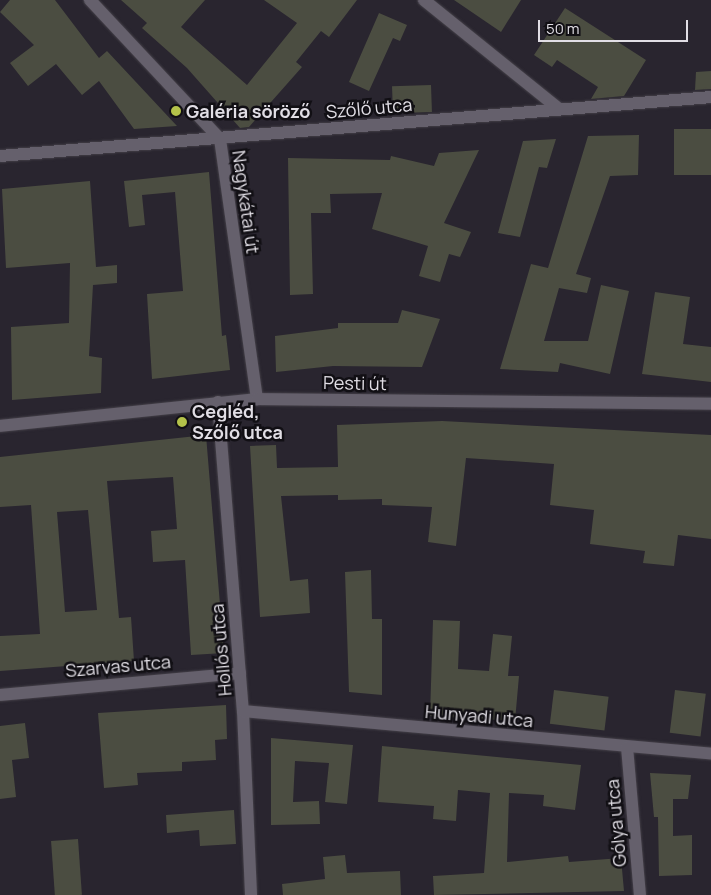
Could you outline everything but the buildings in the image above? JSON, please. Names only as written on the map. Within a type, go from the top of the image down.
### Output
[{"type":"street","name":"Nagykátai út","points":[[90,0],[220,139],[258,399]]},
{"type":"street","points":[[424,0],[558,108]]},
{"type":"street","name":"Szőlő utca","points":[[0,156],[220,139],[711,96]]},
{"type":"street","name":"Pesti út","points":[[0,426],[258,399],[711,404]]},
{"type":"street","name":"Hollós utca","points":[[218,402],[243,711],[251,895]]},
{"type":"street","name":"Szarvas utca","points":[[0,695],[240,673]]},
{"type":"street","name":"Hunyadi utca","points":[[243,711],[711,754]]},
{"type":"street","name":"Gólya utca","points":[[627,747],[640,895]]},
{"type":"place","name":"Galéria söröző","points":[[176,111]]},
{"type":"place","name":"Cegléd, Szőlő utca","points":[[182,422]]}]
